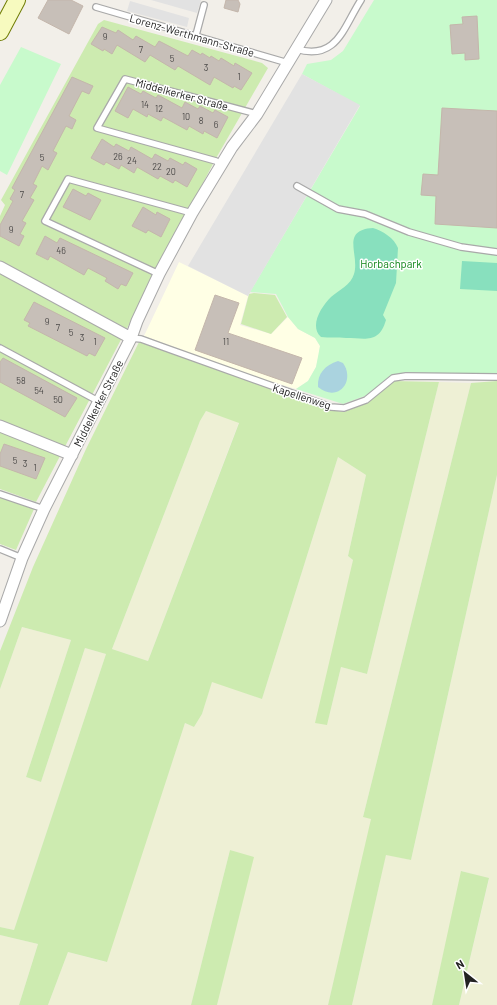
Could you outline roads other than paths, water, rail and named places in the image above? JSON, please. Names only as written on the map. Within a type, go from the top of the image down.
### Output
[{"type":"main road","points":[[0,32],[17,0]]},
{"type":"street","name":"Middelkerker Straße","points":[[0,621],[22,558],[44,509],[100,402],[131,338],[137,321],[159,274],[192,213],[221,164],[257,114],[326,0]]},
{"type":"street","points":[[0,267],[131,338]]},
{"type":"street","points":[[0,426],[72,455]]},
{"type":"lane","points":[[296,49],[315,52],[328,49],[335,43],[361,0]]},
{"type":"lane","points":[[196,35],[204,6]]},
{"type":"lane","name":"Lorenz-Werthmann-Straße","points":[[96,7],[288,63]]},
{"type":"lane","name":"Middelkerker Straße","points":[[221,164],[216,161],[97,128],[125,79],[257,114]]},
{"type":"lane","points":[[159,274],[45,221],[68,179],[192,213]]},
{"type":"lane","points":[[297,186],[338,209],[365,214],[409,232],[461,247],[497,252]]},
{"type":"lane","name":"Kapellenweg","points":[[131,338],[155,344],[331,407],[344,408],[366,400],[393,378],[406,376],[497,378]]},
{"type":"lane","points":[[0,348],[100,402]]},
{"type":"lane","points":[[0,494],[44,509]]},
{"type":"lane","points":[[0,549],[22,558]]},
{"type":"water","points":[[338,361],[343,363],[346,370],[346,383],[338,391],[332,393],[318,387],[320,374],[329,365]]},
{"type":"park label","name":"Horbachpark","points":[[391,263]]}]
